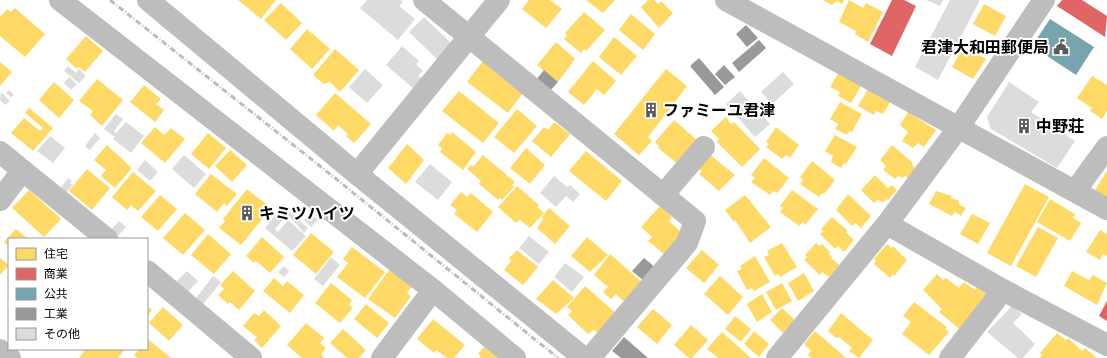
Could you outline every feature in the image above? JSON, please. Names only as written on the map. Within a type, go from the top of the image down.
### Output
[{"type":"street","points":[[60,0],[433,290],[515,358]]},
{"type":"street","points":[[148,0],[357,174],[584,358]]},
{"type":"street","points":[[424,0],[695,221],[687,243],[590,358]]},
{"type":"street","points":[[357,174],[499,0]]},
{"type":"street","points":[[726,0],[1107,209]]},
{"type":"street","points":[[777,358],[887,224],[959,127],[1044,0]]},
{"type":"street","points":[[663,195],[704,147]]},
{"type":"street","points":[[1075,191],[1107,147]]},
{"type":"street","points":[[0,152],[106,238]]},
{"type":"street","points":[[0,200],[22,171]]},
{"type":"street","points":[[887,224],[1003,290],[1107,345]]},
{"type":"street","points":[[148,273],[251,358]]},
{"type":"street","points":[[382,358],[433,290]]},
{"type":"street","points":[[950,358],[1003,290]]},
{"type":"street","points":[[0,350],[10,358]]},
{"type":"building: 住宅","points":[[238,0],[276,0],[261,19]]},
{"type":"building: 住宅","points":[[529,0],[550,0],[562,9],[546,28],[522,9]]},
{"type":"building: 住宅","points":[[586,0],[615,0],[603,13]]},
{"type":"building: 住宅","points":[[648,0],[654,0],[658,4],[661,1],[673,13],[659,28],[641,7]]},
{"type":"building: 住宅","points":[[823,0],[844,0],[842,4],[837,1],[832,5]]},
{"type":"building: 住宅","points":[[849,0],[863,8],[866,3],[883,12],[868,42],[855,34],[856,31],[839,22]]},
{"type":"building: 住宅","points":[[281,3],[302,23],[286,40],[264,20]]},
{"type":"building: 住宅","points":[[984,4],[1006,16],[995,36],[973,24]]},
{"type":"building: 住宅","points":[[15,8],[45,34],[25,57],[0,36],[0,17],[7,9],[11,12]]},
{"type":"building: 住宅","points":[[584,12],[605,30],[586,51],[584,49],[581,53],[564,39],[567,36],[565,33]]},
{"type":"building: 住宅","points":[[631,14],[655,34],[643,50],[619,30]]},
{"type":"building: 住宅","points":[[307,29],[330,49],[312,69],[290,49]]},
{"type":"building: 住宅","points":[[86,36],[103,51],[85,72],[79,67],[77,69],[66,59]]},
{"type":"building: 住宅","points":[[614,37],[637,56],[621,75],[599,57]]},
{"type":"building: 住宅","points":[[556,42],[575,59],[558,82],[537,65]]},
{"type":"building: 住宅","points":[[963,47],[986,59],[973,79],[952,67]]},
{"type":"building: 住宅","points":[[335,49],[359,70],[340,92],[330,82],[324,84],[313,75]]},
{"type":"building: 住宅","points":[[483,61],[523,93],[508,113],[467,82]]},
{"type":"building: 住宅","points":[[593,61],[616,81],[604,95],[597,89],[584,105],[568,92]]},
{"type":"building: 住宅","points":[[0,62],[12,72],[0,86]]},
{"type":"building: 住宅","name":"ファミーユ君津","points":[[666,69],[687,86],[648,137],[652,141],[639,155],[614,134]]},
{"type":"building: 住宅","points":[[841,69],[864,81],[851,103],[838,96],[840,92],[830,87]]},
{"type":"building: 住宅","points":[[1092,76],[1107,85],[1107,111],[1102,119],[1090,111],[1092,108],[1077,98]]},
{"type":"building: 住宅","points":[[97,79],[123,100],[102,126],[90,115],[93,111],[79,101]]},
{"type":"building: 住宅","points":[[54,82],[74,100],[59,118],[39,100]]},
{"type":"building: 住宅","points":[[871,84],[893,97],[883,114],[876,111],[874,115],[858,106]]},
{"type":"building: 住宅","points":[[144,85],[161,99],[156,104],[164,110],[155,122],[130,102]]},
{"type":"building: 住宅","points":[[459,91],[499,123],[483,143],[442,111]]},
{"type":"building: 住宅","points":[[335,93],[371,124],[354,143],[346,136],[348,134],[338,125],[334,131],[316,115]]},
{"type":"building: 住宅","points":[[840,102],[862,114],[852,132],[849,131],[847,135],[835,129],[838,124],[830,119]]},
{"type":"building: 住宅","points":[[29,108],[53,128],[33,151],[11,133],[24,118],[40,131],[43,128],[25,113]]},
{"type":"building: 住宅","points":[[517,109],[537,126],[514,153],[494,137]]},
{"type":"building: 住宅","points":[[908,112],[936,130],[924,147],[918,143],[913,148],[902,141],[908,132],[900,125]]},
{"type":"building: 住宅","points":[[726,117],[731,124],[734,122],[760,149],[742,167],[717,142],[719,139],[711,131]]},
{"type":"building: 住宅","points":[[674,120],[699,142],[680,166],[658,148],[659,146],[655,142]]},
{"type":"building: 住宅","points":[[554,122],[570,134],[551,157],[532,141],[544,127],[548,130]]},
{"type":"building: 住宅","points":[[155,127],[164,135],[171,128],[185,139],[165,163],[141,143]]},
{"type":"building: 住宅","points":[[776,127],[799,145],[790,158],[786,155],[782,159],[766,147],[769,144],[766,142]]},
{"type":"building: 住宅","points":[[452,132],[476,152],[463,170],[440,152],[442,148],[438,145],[447,133],[450,135]]},
{"type":"building: 住宅","points":[[208,133],[226,148],[209,169],[191,154]]},
{"type":"building: 住宅","points":[[835,135],[857,147],[846,164],[844,163],[841,168],[831,162],[833,156],[825,151]]},
{"type":"building: 住宅","points":[[407,144],[424,160],[406,184],[388,168]]},
{"type":"building: 住宅","points":[[107,145],[132,168],[115,188],[101,176],[106,170],[94,160]]},
{"type":"building: 住宅","points":[[892,145],[913,163],[912,165],[916,168],[909,179],[905,176],[902,178],[898,176],[895,179],[883,170],[886,166],[880,160]]},
{"type":"building: 住宅","points":[[526,148],[545,165],[530,184],[510,168]]},
{"type":"building: 住宅","points":[[230,150],[247,165],[232,182],[215,166]]},
{"type":"building: 住宅","points":[[586,151],[622,181],[606,201],[569,171]]},
{"type":"building: 住宅","points":[[483,155],[515,182],[512,185],[514,187],[502,200],[500,198],[498,200],[479,184],[481,181],[467,169],[471,165],[473,167]]},
{"type":"building: 住宅","points":[[710,155],[735,175],[719,191],[699,174],[702,172],[698,167]]},
{"type":"building: 住宅","points":[[764,158],[789,178],[777,193],[773,191],[770,195],[751,182],[755,178],[751,175]]},
{"type":"building: 住宅","points":[[812,161],[835,180],[824,194],[822,193],[819,197],[800,184],[803,180],[800,177]]},
{"type":"building: 住宅","points":[[87,169],[110,188],[92,210],[69,191]]},
{"type":"building: 住宅","points":[[1107,171],[1107,203],[1093,193]]},
{"type":"building: 住宅","points":[[133,172],[156,191],[138,211],[131,205],[127,210],[112,197]]},
{"type":"building: 住宅","points":[[211,174],[237,194],[227,206],[224,203],[217,212],[195,194]]},
{"type":"building: 住宅","points":[[875,175],[888,188],[892,185],[897,190],[888,200],[887,199],[883,202],[877,200],[874,203],[861,190]]},
{"type":"building: 住宅","points":[[1025,184],[1049,197],[1011,266],[987,253]]},
{"type":"building: 住宅","points":[[517,186],[539,205],[537,207],[544,213],[530,228],[520,220],[516,223],[498,207]]},
{"type":"building: 住宅","name":"キミツハイツ","points":[[247,189],[271,208],[241,245],[219,228],[225,221],[223,219]]},
{"type":"building: 住宅","points":[[29,190],[61,219],[44,237],[12,208]]},
{"type":"building: 住宅","points":[[792,190],[818,209],[805,225],[803,222],[799,226],[780,212],[783,208],[780,206]]},
{"type":"building: 住宅","points":[[936,191],[952,196],[951,198],[959,201],[959,204],[966,208],[961,216],[955,212],[952,216],[929,204]]},
{"type":"building: 住宅","points":[[461,192],[467,197],[471,193],[493,212],[477,232],[454,214],[457,210],[450,205]]},
{"type":"building: 住宅","points":[[848,194],[871,216],[861,228],[855,223],[852,226],[836,210]]},
{"type":"building: 住宅","points":[[160,195],[177,209],[158,231],[141,217]]},
{"type":"building: 住宅","points":[[745,195],[771,227],[750,243],[735,220],[734,222],[725,210]]},
{"type":"building: 住宅","points":[[1050,199],[1075,214],[1073,218],[1081,223],[1070,241],[1037,222]]},
{"type":"building: 住宅","points":[[660,206],[672,217],[669,221],[682,233],[664,254],[648,241],[652,237],[641,227]]},
{"type":"building: 住宅","points":[[549,208],[570,226],[555,244],[537,228],[543,219],[542,217]]},
{"type":"building: 住宅","points":[[185,213],[205,230],[183,255],[163,238]]},
{"type":"building: 住宅","points":[[972,214],[990,223],[978,244],[960,234]]},
{"type":"building: 住宅","points":[[832,217],[848,231],[846,232],[854,240],[844,252],[838,246],[835,249],[820,234],[823,231],[821,229]]},
{"type":"building: 住宅","points":[[1038,227],[1058,238],[1036,277],[1016,266]]},
{"type":"building: 住宅","points":[[16,229],[27,238],[8,238],[8,246],[4,242]]},
{"type":"building: 住宅","points":[[1100,230],[1107,234],[1107,256],[1103,254],[1100,260],[1086,252]]},
{"type":"building: 住宅","points":[[311,233],[334,252],[316,274],[293,255]]},
{"type":"building: 住宅","points":[[208,234],[231,254],[214,274],[191,255]]},
{"type":"building: 住宅","points":[[262,237],[284,257],[270,273],[256,261],[254,263],[246,256]]},
{"type":"building: 住宅","points":[[587,237],[608,255],[590,272],[571,256]]},
{"type":"building: 住宅","points":[[782,243],[797,267],[780,277],[778,274],[775,276],[764,257],[769,255],[767,251]]},
{"type":"building: 住宅","points":[[816,243],[820,246],[822,244],[830,252],[829,254],[832,257],[831,258],[839,265],[829,277],[822,272],[820,275],[804,260],[807,257],[805,255]]},
{"type":"building: 住宅","points":[[887,244],[892,248],[893,246],[907,260],[894,276],[893,274],[890,278],[874,264],[876,261],[874,259]]},
{"type":"building: 住宅","points":[[352,247],[385,272],[365,298],[337,277],[348,263],[343,259]]},
{"type":"building: 住宅","points":[[517,250],[538,267],[523,285],[504,270],[511,261],[509,258]]},
{"type":"building: 住宅","points":[[702,250],[719,265],[704,283],[686,268]]},
{"type":"building: 住宅","points":[[610,254],[644,284],[623,301],[616,294],[611,299],[603,292],[608,287],[594,275]]},
{"type":"building: 住宅","points":[[755,256],[770,282],[754,291],[752,288],[747,290],[737,271],[742,269],[740,266]]},
{"type":"building: 住宅","points":[[0,258],[8,264],[8,266],[0,275]]},
{"type":"building: 住宅","points":[[390,269],[413,285],[407,293],[411,296],[395,318],[368,299]]},
{"type":"building: 住宅","points":[[233,271],[255,291],[239,310],[230,302],[228,304],[218,295],[224,289],[220,285]]},
{"type":"building: 住宅","points":[[1072,271],[1089,280],[1093,275],[1107,283],[1097,305],[1064,286]]},
{"type":"building: 住宅","points":[[804,273],[814,291],[798,301],[788,283]]},
{"type":"building: 住宅","points":[[937,274],[943,280],[946,278],[959,288],[964,282],[975,290],[978,286],[989,296],[962,331],[939,312],[942,309],[923,290]]},
{"type":"building: 住宅","points":[[720,276],[743,297],[728,315],[704,294]]},
{"type":"building: 住宅","points":[[274,278],[283,286],[287,281],[304,295],[290,313],[263,291]]},
{"type":"building: 住宅","points":[[553,280],[574,298],[556,314],[536,299]]},
{"type":"building: 住宅","points":[[331,283],[352,300],[349,305],[353,308],[340,323],[315,303]]},
{"type":"building: 住宅","points":[[782,283],[792,301],[776,310],[766,292]]},
{"type":"building: 住宅","points":[[585,286],[619,316],[600,335],[594,330],[588,334],[568,315],[572,311],[567,307]]},
{"type":"building: 住宅","points":[[762,294],[772,312],[757,322],[747,304]]},
{"type":"building: 住宅","points":[[914,302],[947,327],[945,329],[949,332],[929,355],[902,334],[911,322],[903,316]]},
{"type":"building: 住宅","points":[[366,304],[389,323],[377,338],[354,319]]},
{"type":"building: 住宅","points":[[148,307],[152,310],[148,316]]},
{"type":"building: 住宅","points":[[163,307],[183,325],[169,341],[149,323]]},
{"type":"building: 住宅","points":[[782,308],[795,320],[783,333],[770,320]]},
{"type":"building: 住宅","points":[[653,309],[672,325],[657,344],[637,327]]},
{"type":"building: 住宅","points":[[264,310],[281,326],[262,348],[254,340],[257,337],[243,326],[254,313],[259,316]]},
{"type":"building: 住宅","points":[[841,313],[873,340],[859,358],[849,351],[852,348],[839,337],[836,338],[828,331]]},
{"type":"building: 住宅","points":[[735,316],[751,329],[741,342],[725,329]]},
{"type":"building: 住宅","points":[[433,319],[465,345],[454,358],[447,358],[436,350],[434,353],[417,339]]},
{"type":"building: 住宅","points":[[306,323],[324,338],[320,343],[326,348],[321,354],[324,358],[302,358],[287,345]]},
{"type":"building: 住宅","points":[[691,325],[708,340],[692,358],[689,358],[674,345]]},
{"type":"building: 住宅","points":[[343,329],[366,350],[359,358],[347,358],[330,343]]},
{"type":"building: 住宅","points":[[754,331],[769,344],[759,357],[744,344]]},
{"type":"building: 住宅","points":[[815,331],[846,358],[811,358],[808,355],[811,351],[804,344]]},
{"type":"building: 住宅","points":[[722,332],[751,358],[718,358],[707,349]]},
{"type":"building: 住宅","points":[[1057,333],[1066,340],[1068,338],[1082,351],[1085,348],[1097,358],[1040,358],[1042,355],[1040,353]]},
{"type":"building: 住宅","points":[[148,339],[171,358],[138,358],[134,355],[138,350],[148,350]]},
{"type":"building: 住宅","points":[[484,347],[498,358],[479,358],[481,356],[478,354]]},
{"type":"building: 住宅","points":[[85,350],[124,350],[118,358],[79,358]]},
{"type":"building: 商業","points":[[892,0],[904,0],[916,6],[892,56],[870,44]]},
{"type":"building: 商業","points":[[1062,0],[1082,0],[1107,16],[1105,37],[1057,6]]},
{"type":"building: 商業","points":[[1107,301],[1107,321],[1099,316]]},
{"type":"building: 公共","points":[[1050,19],[1094,47],[1076,75],[1032,46]]},
{"type":"building: 工業","points":[[746,25],[758,38],[747,47],[736,34]]},
{"type":"building: 工業","points":[[759,40],[766,48],[739,72],[732,63]]},
{"type":"building: 工業","points":[[699,58],[724,87],[715,95],[690,66]]},
{"type":"building: 工業","points":[[724,65],[735,77],[725,85],[715,74]]},
{"type":"building: 工業","points":[[544,70],[558,82],[549,92],[536,80]]},
{"type":"building: 工業","points":[[644,258],[656,268],[644,281],[632,271]]},
{"type":"building: 工業","points":[[624,337],[648,358],[621,358],[612,351]]},
{"type":"building: その他","points":[[367,0],[400,0],[403,2],[399,6],[415,19],[398,40],[360,8]]},
{"type":"building: その他","points":[[926,0],[943,0],[940,6]]},
{"type":"building: その他","points":[[950,0],[980,0],[938,80],[915,67]]},
{"type":"building: その他","points":[[424,17],[453,45],[438,60],[409,32]]},
{"type":"building: その他","points":[[402,46],[419,61],[416,64],[423,71],[418,76],[423,79],[414,89],[386,65]]},
{"type":"building: その他","points":[[68,66],[76,73],[79,69],[86,76],[79,83],[64,71]]},
{"type":"building: その他","points":[[365,69],[383,85],[367,103],[349,87]]},
{"type":"building: その他","points":[[783,72],[794,84],[772,104],[761,92]]},
{"type":"building: その他","points":[[69,77],[77,84],[71,90],[64,83]]},
{"type":"building: その他","name":"中野荘","points":[[1009,82],[1039,102],[1031,112],[1048,123],[1050,119],[1058,124],[1057,129],[1075,141],[1057,168],[991,129],[987,117]]},
{"type":"building: その他","points":[[9,90],[14,95],[11,97],[6,93]]},
{"type":"building: その他","points":[[740,91],[770,124],[755,137],[726,104]]},
{"type":"building: その他","points":[[1,92],[10,101],[5,105],[0,100]]},
{"type":"building: その他","points":[[116,114],[123,119],[114,131],[116,133],[126,122],[144,136],[131,153],[113,139],[115,137],[104,129]]},
{"type":"building: その他","points":[[95,133],[100,138],[90,150],[85,146]]},
{"type":"building: その他","points":[[50,136],[65,148],[53,163],[37,151]]},
{"type":"building: その他","points":[[184,155],[206,174],[194,188],[172,169]]},
{"type":"building: その他","points":[[145,160],[158,172],[150,181],[137,170]]},
{"type":"building: その他","points":[[430,164],[452,182],[438,200],[415,182]]},
{"type":"building: その他","points":[[554,176],[567,187],[570,185],[580,194],[573,202],[566,196],[556,207],[540,193]]},
{"type":"building: その他","points":[[68,178],[72,181],[70,183],[73,185],[65,194],[59,190]]},
{"type":"building: その他","points":[[279,211],[285,217],[275,229],[278,232],[288,220],[306,236],[292,251],[265,228]]},
{"type":"building: その他","points":[[290,212],[308,228],[304,233],[288,215]]},
{"type":"building: その他","points":[[311,213],[318,220],[311,227],[304,220]]},
{"type":"building: その他","points":[[119,221],[126,227],[117,237],[110,231]]},
{"type":"building: その他","points":[[529,236],[549,252],[539,264],[519,248]]},
{"type":"building: その他","points":[[331,257],[340,265],[323,286],[314,279]]},
{"type":"building: その他","points":[[565,263],[584,277],[572,292],[554,277]]},
{"type":"building: その他","points":[[284,266],[289,271],[284,277],[278,272]]},
{"type":"building: その他","points":[[187,271],[198,281],[185,295],[174,284]]},
{"type":"building: その他","points":[[213,276],[221,282],[200,308],[193,302]]},
{"type":"building: その他","points":[[1012,306],[1022,314],[1013,323],[1035,344],[1023,358],[1018,358],[987,332]]},
{"type":"railway","points":[[110,0],[325,170],[558,358]]},
{"type":"place","name":"君津大和田郵便局","points":[[1061,47]]},
{"type":"place","name":"ファミーユ君津","points":[[651,110]]},
{"type":"place","name":"中野荘","points":[[1024,126]]},
{"type":"place","name":"キミツハイツ","points":[[247,213]]}]
